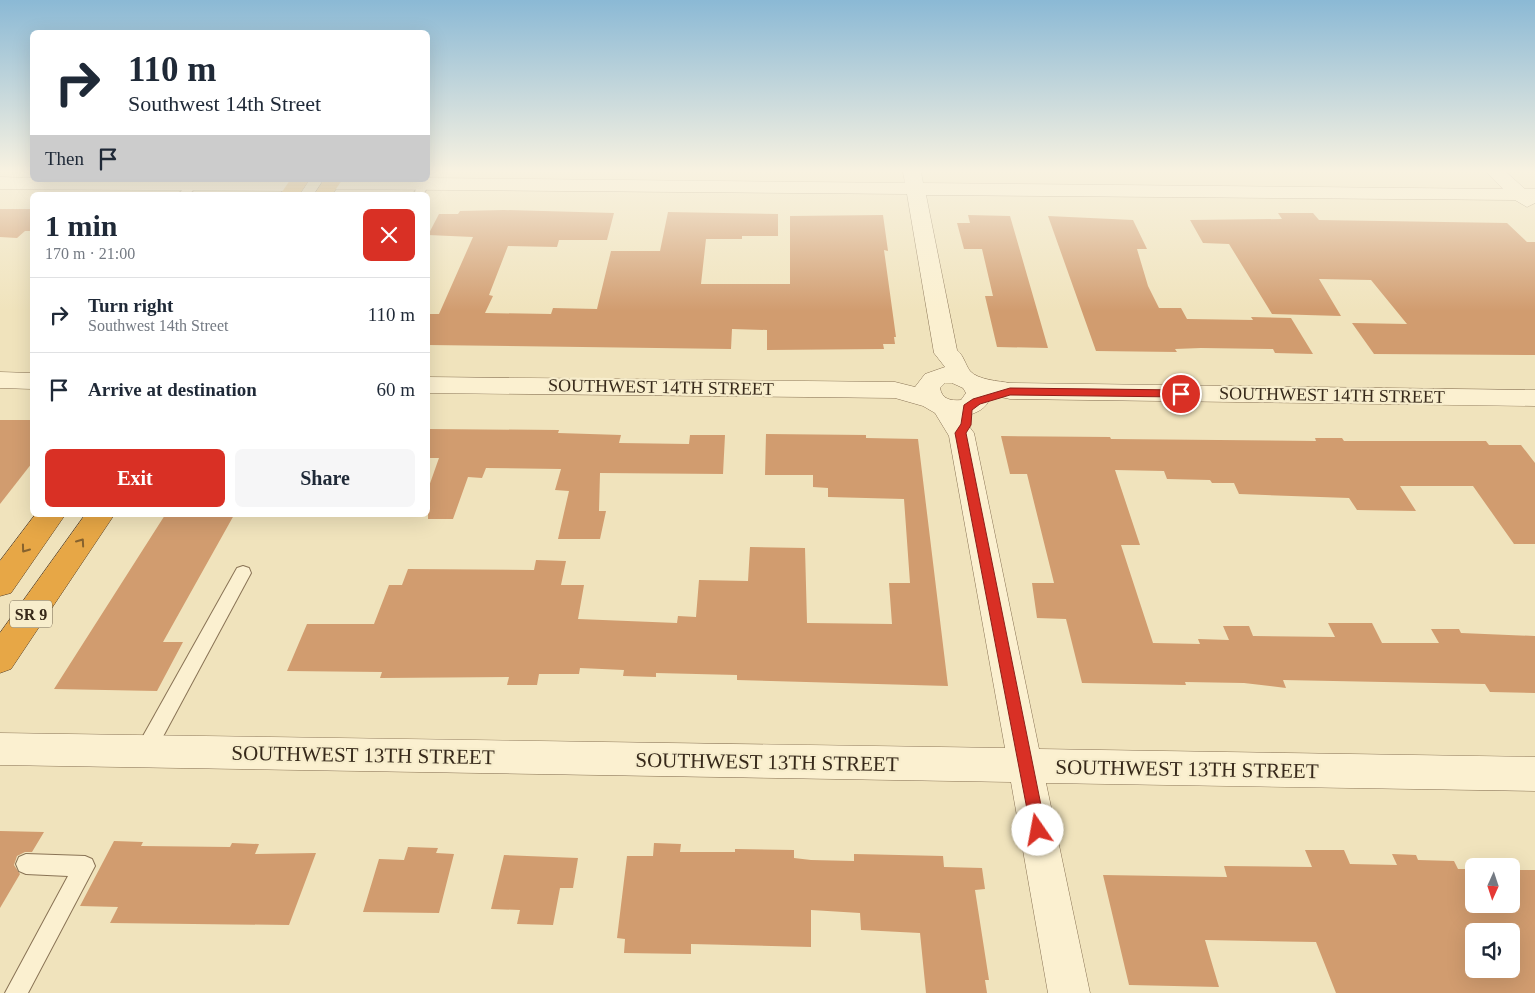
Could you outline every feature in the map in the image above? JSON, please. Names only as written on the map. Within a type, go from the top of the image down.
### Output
[{"type":"highway","name":"SR 9","points":[[0,584],[50,517]]},
{"type":"highway","name":"SR 9","points":[[0,659],[99,517]]},
{"type":"street","points":[[920,218],[946,353],[941,360],[953,397],[1069,993]]},
{"type":"street","points":[[1,381],[30,381]]},
{"type":"street","name":"SOUTHWEST 14TH STREET","points":[[430,385],[895,390],[953,397],[1010,391],[1535,398]]},
{"type":"street","name":"SOUTHWEST 13TH STREET","points":[[0,749],[1535,774]]},
{"type":"lane","points":[[145,751],[243,573]]},
{"type":"lane","points":[[16,993],[85,866],[26,864]]},
{"type":"building","points":[[0,218],[30,218],[30,231],[25,231],[17,238],[0,237]]},
{"type":"building","points":[[437,218],[613,218],[607,240],[559,240],[557,247],[508,246],[489,295],[493,296],[485,313],[551,314],[553,308],[597,309],[611,251],[660,251],[667,218],[778,218],[778,236],[706,239],[701,284],[790,284],[790,218],[883,218],[888,251],[884,250],[896,337],[894,337],[895,344],[883,344],[884,349],[767,350],[767,330],[732,329],[731,349],[430,345],[430,314],[439,314],[473,237],[430,235]]},
{"type":"building","points":[[969,218],[1011,218],[1048,348],[997,347],[985,296],[993,296],[982,249],[964,249],[957,223],[970,223]]},
{"type":"building","points":[[1049,218],[1133,220],[1147,249],[1137,249],[1148,286],[1159,308],[1181,308],[1187,319],[1253,320],[1251,317],[1291,318],[1313,354],[1275,353],[1273,349],[1201,348],[1175,349],[1177,352],[1096,351]]},
{"type":"building","points":[[1282,219],[1507,223],[1527,242],[1535,242],[1535,355],[1374,354],[1352,323],[1407,324],[1371,280],[1319,279],[1341,316],[1272,314],[1229,244],[1203,243],[1190,220]]},
{"type":"building","points":[[0,420],[30,420],[30,466],[0,504]]},
{"type":"building","points":[[430,429],[559,430],[558,433],[621,435],[619,443],[689,444],[690,435],[725,435],[723,474],[600,473],[599,511],[606,511],[600,539],[558,539],[569,491],[555,490],[561,469],[486,468],[482,478],[468,477],[453,519],[428,519],[430,517],[430,483],[439,458],[430,458]]},
{"type":"building","points":[[766,434],[866,435],[866,438],[918,439],[948,686],[737,680],[737,675],[656,673],[656,677],[623,676],[624,670],[580,668],[579,674],[539,674],[537,685],[507,685],[509,677],[380,678],[382,672],[287,671],[307,624],[374,624],[389,585],[402,585],[408,569],[534,570],[536,560],[566,561],[561,585],[584,585],[578,619],[677,623],[678,616],[696,617],[699,580],[748,581],[750,547],[805,548],[807,623],[892,624],[889,583],[910,583],[904,499],[828,497],[828,488],[813,487],[813,475],[765,475]]},
{"type":"building","points":[[1001,436],[1316,441],[1315,438],[1342,438],[1344,441],[1486,441],[1489,445],[1521,445],[1535,463],[1535,544],[1514,544],[1473,486],[1400,486],[1416,511],[1357,510],[1349,498],[1239,494],[1234,483],[1212,483],[1210,480],[1167,479],[1164,471],[1115,470],[1140,545],[1121,545],[1153,643],[1200,644],[1198,639],[1229,640],[1223,626],[1249,626],[1253,636],[1335,637],[1328,623],[1372,623],[1382,643],[1439,643],[1431,629],[1459,629],[1461,633],[1535,636],[1535,693],[1490,692],[1485,684],[1283,680],[1286,688],[1244,683],[1185,682],[1186,685],[1082,683],[1066,619],[1037,618],[1032,583],[1054,583],[1027,474],[1010,474]]},
{"type":"building","points":[[164,517],[233,517],[163,642],[183,642],[157,691],[54,689]]},
{"type":"building","points":[[0,831],[44,832],[32,852],[25,852],[17,856],[14,865],[20,874],[0,908]]},
{"type":"building","points":[[114,841],[143,842],[141,846],[230,847],[232,843],[259,844],[255,854],[316,853],[289,925],[110,923],[118,907],[80,906]]},
{"type":"building","points":[[654,843],[681,844],[680,852],[735,852],[735,849],[794,850],[794,858],[811,860],[854,861],[854,854],[943,856],[944,867],[982,868],[985,889],[975,890],[989,980],[985,980],[987,993],[926,993],[920,933],[861,930],[860,913],[811,910],[811,947],[691,944],[691,954],[624,953],[625,939],[617,938],[627,856],[653,856]]},
{"type":"building","points":[[408,847],[438,848],[436,853],[454,854],[439,913],[363,912],[379,859],[404,860]]},
{"type":"building","points":[[1305,850],[1344,850],[1350,864],[1397,865],[1392,854],[1416,855],[1418,860],[1454,861],[1458,869],[1465,869],[1465,913],[1520,913],[1520,870],[1535,870],[1535,993],[1336,993],[1316,942],[1205,940],[1219,987],[1129,985],[1103,875],[1227,877],[1224,866],[1312,867]]},
{"type":"building","points":[[504,855],[578,858],[573,888],[560,888],[553,925],[517,924],[520,910],[491,909]]},
{"type":"route","points":[[1038,830],[960,433],[966,425],[967,408],[977,402],[1002,396],[1010,391],[1181,394]]}]
